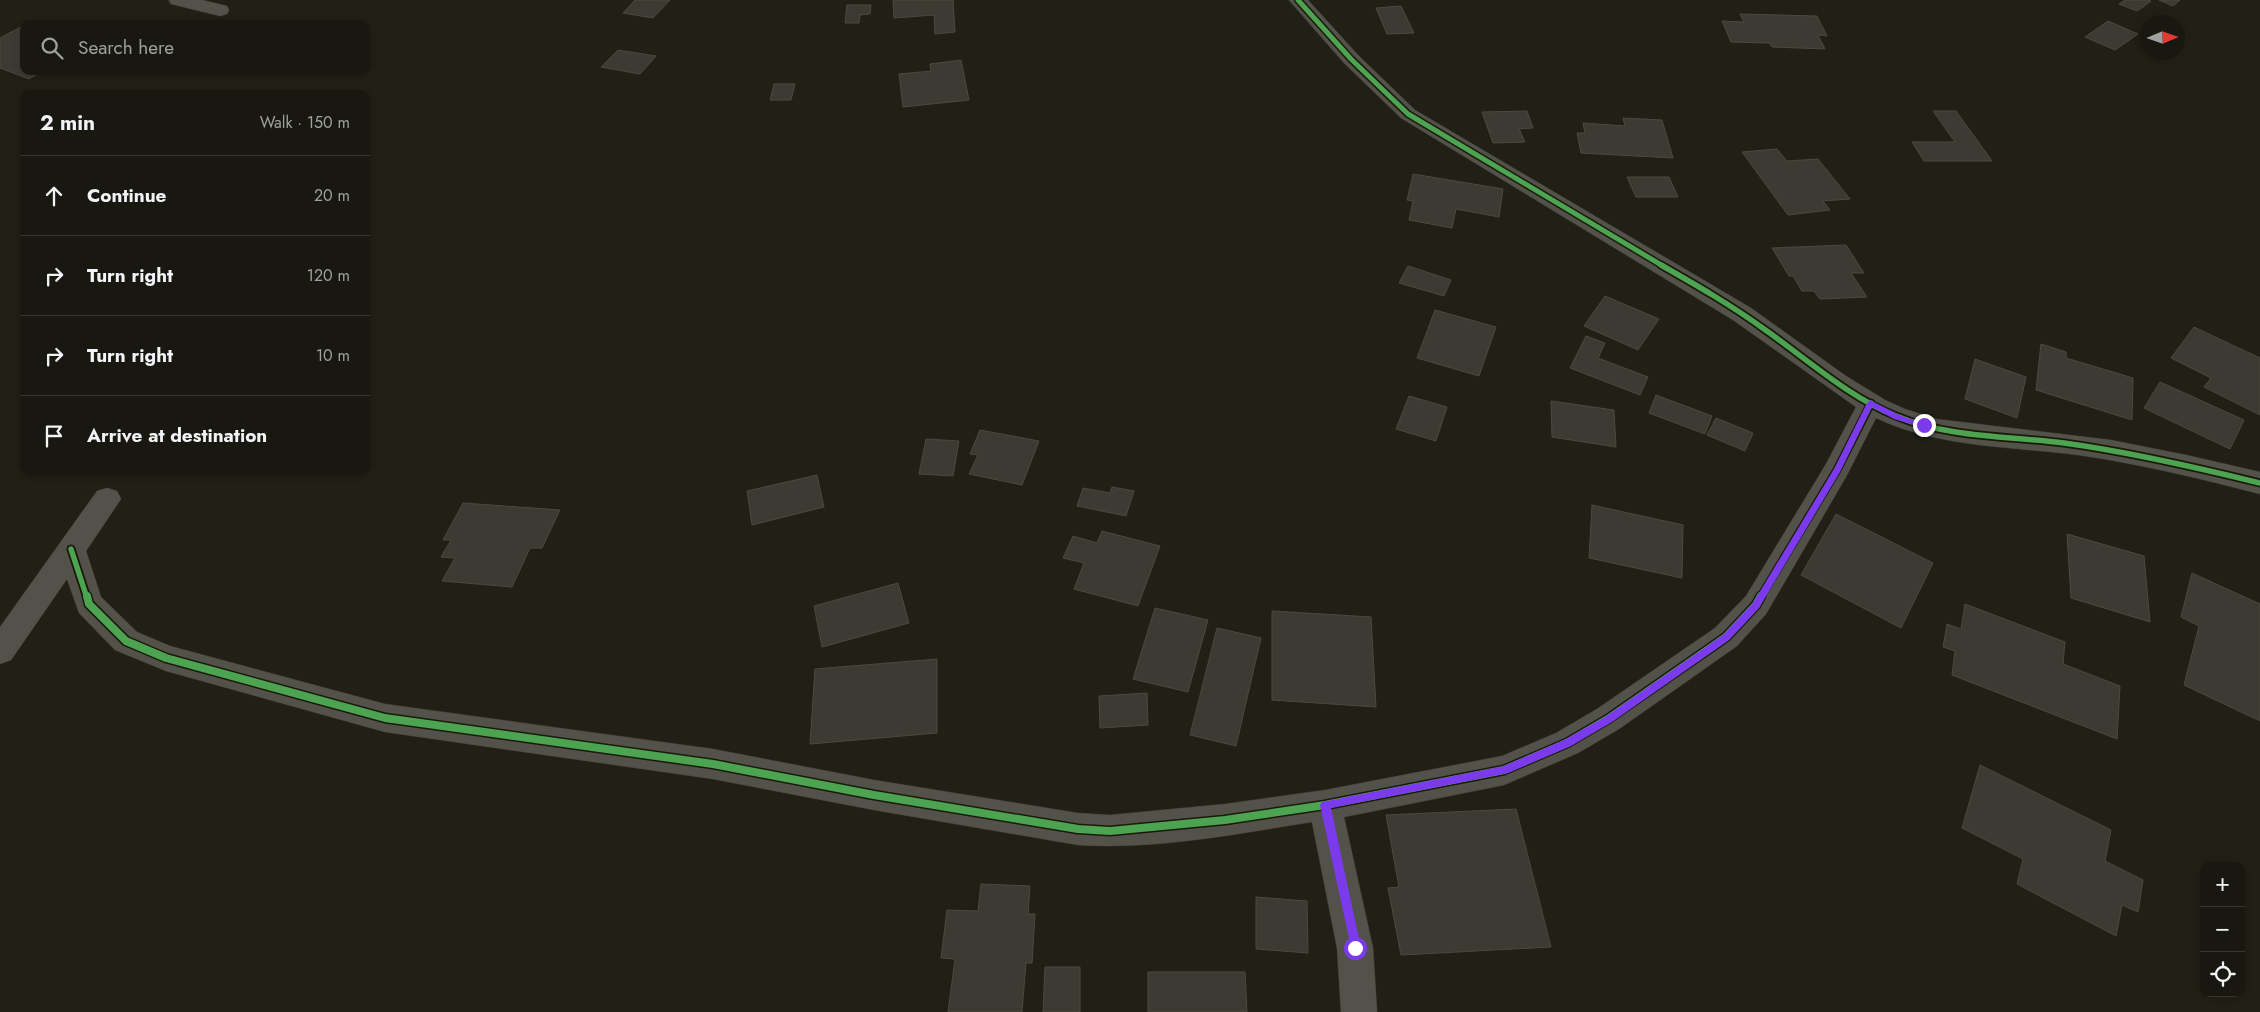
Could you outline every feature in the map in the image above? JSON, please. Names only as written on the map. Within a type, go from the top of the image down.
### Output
[{"type":"street","points":[[178,0],[220,10]]},
{"type":"street","points":[[1298,0],[1374,84],[1408,114],[1745,316],[1870,403],[1897,417],[1933,427],[1978,436],[2058,442],[2119,451],[2202,468],[2260,483]]},
{"type":"street","points":[[71,549],[89,604],[126,641],[166,658],[385,718],[713,764],[874,795],[1078,828],[1110,831],[1225,820],[1325,805],[1504,770],[1568,743],[1608,720],[1726,637],[1756,605],[1837,470],[1870,403]]},
{"type":"street","points":[[0,651],[106,499]]},
{"type":"street","points":[[1325,805],[1355,948],[1359,1012]]},
{"type":"building","points":[[635,0],[670,0],[653,18],[623,13]]},
{"type":"building","points":[[893,0],[953,0],[955,32],[935,34],[934,15],[894,18]]},
{"type":"building","points":[[2125,0],[2151,1],[2137,11],[2119,4]]},
{"type":"building","points":[[2159,0],[2180,0],[2173,6]]},
{"type":"building","points":[[847,5],[871,5],[870,14],[860,15],[859,23],[845,23]]},
{"type":"building","points":[[1401,6],[1414,33],[1387,34],[1376,8]]},
{"type":"building","points":[[1740,14],[1817,16],[1827,36],[1818,35],[1825,49],[1772,47],[1769,43],[1731,42],[1722,21],[1744,22]]},
{"type":"building","points":[[2108,21],[2138,34],[2115,50],[2085,37]]},
{"type":"building","points":[[20,28],[20,75],[36,75],[29,79],[0,68],[0,38]]},
{"type":"building","points":[[618,50],[656,56],[640,74],[601,67]]},
{"type":"building","points":[[961,60],[969,100],[903,107],[899,74],[931,71],[930,64]]},
{"type":"building","points":[[774,84],[795,84],[791,100],[770,100]]},
{"type":"building","points":[[1527,111],[1533,128],[1519,129],[1525,142],[1493,143],[1482,112]]},
{"type":"building","points":[[1933,111],[1956,111],[1992,161],[1924,161],[1912,142],[1955,142]]},
{"type":"building","points":[[1623,118],[1662,120],[1673,158],[1581,153],[1577,133],[1585,133],[1583,123],[1625,126]]},
{"type":"building","points":[[1777,149],[1787,161],[1818,159],[1850,199],[1823,201],[1830,210],[1788,215],[1742,152]]},
{"type":"building","points":[[1413,174],[1503,189],[1499,217],[1456,209],[1452,228],[1409,220],[1413,201],[1407,200]]},
{"type":"building","points":[[1627,177],[1669,177],[1678,197],[1636,197]]},
{"type":"building","points":[[1846,245],[1864,273],[1851,273],[1867,297],[1820,299],[1814,291],[1802,291],[1793,276],[1789,276],[1772,248]]},
{"type":"building","points":[[1408,266],[1451,280],[1444,296],[1399,283]]},
{"type":"building","points":[[1605,296],[1659,319],[1638,350],[1584,326]]},
{"type":"building","points":[[1435,310],[1496,327],[1479,376],[1417,358]]},
{"type":"building","points":[[2194,327],[2260,358],[2260,415],[2204,387],[2211,378],[2171,358]]},
{"type":"building","points":[[1586,336],[1605,343],[1598,358],[1648,377],[1640,395],[1570,368]]},
{"type":"building","points":[[2041,344],[2066,352],[2066,358],[2133,378],[2132,420],[2036,390]]},
{"type":"building","points":[[1975,359],[2026,377],[2017,418],[1965,399]]},
{"type":"building","points":[[2160,382],[2244,420],[2230,449],[2144,408]]},
{"type":"building","points":[[1656,395],[1712,416],[1705,434],[1649,413]]},
{"type":"building","points":[[1409,396],[1447,407],[1436,441],[1396,429]]},
{"type":"building","points":[[1551,401],[1614,410],[1616,447],[1552,437]]},
{"type":"building","points":[[1716,418],[1753,433],[1745,451],[1707,435]]},
{"type":"building","points":[[980,430],[1039,441],[1022,485],[969,474],[978,455],[970,454]]},
{"type":"building","points":[[926,439],[959,441],[953,476],[919,474]]},
{"type":"building","points":[[817,475],[824,507],[752,525],[747,491]]},
{"type":"building","points":[[1112,487],[1134,491],[1126,516],[1077,506],[1083,488],[1110,493]]},
{"type":"building","points":[[463,503],[560,510],[542,548],[530,548],[512,587],[442,581],[455,558],[441,557],[451,540],[443,540]]},
{"type":"building","points":[[1592,505],[1683,525],[1682,578],[1589,558]]},
{"type":"building","points":[[1836,514],[1933,563],[1901,628],[1801,575]]},
{"type":"building","points":[[1102,531],[1160,546],[1138,606],[1074,589],[1084,563],[1063,558],[1073,536],[1097,543]]},
{"type":"building","points":[[2067,534],[2144,556],[2150,622],[2071,598]]},
{"type":"building","points":[[2192,573],[2260,604],[2260,721],[2184,685],[2199,626],[2181,617]]},
{"type":"building","points":[[898,583],[909,623],[822,647],[814,606]]},
{"type":"building","points":[[1965,604],[2065,642],[2063,664],[2120,686],[2117,739],[1952,675],[1955,651],[1943,647],[1947,624],[1961,629]]},
{"type":"building","points":[[1155,608],[1208,620],[1188,692],[1133,679]]},
{"type":"building","points":[[1272,611],[1371,617],[1376,707],[1272,700]]},
{"type":"building","points":[[1217,628],[1261,638],[1236,746],[1190,735]]},
{"type":"building","points":[[937,659],[937,733],[810,744],[815,669]]},
{"type":"building","points":[[1147,693],[1148,725],[1100,728],[1099,696]]},
{"type":"building","points":[[1980,765],[2111,830],[2105,861],[2143,880],[2138,912],[2122,905],[2116,936],[2017,884],[2023,859],[1962,828]]},
{"type":"building","points":[[1516,809],[1551,947],[1401,955],[1388,888],[1399,887],[1386,815]]},
{"type":"building","points":[[981,884],[1030,886],[1028,914],[1035,914],[1032,963],[1026,963],[1022,1012],[948,1012],[955,959],[941,958],[947,910],[978,911]]},
{"type":"building","points":[[1256,897],[1307,901],[1308,953],[1256,949]]},
{"type":"building","points":[[1045,967],[1080,967],[1080,1012],[1043,1012]]},
{"type":"building","points":[[1148,972],[1245,972],[1247,1012],[1148,1012]]},
{"type":"cycle path","points":[[1298,0],[1351,59],[1408,114],[1618,238],[1742,314],[1837,382],[1876,407],[1896,416],[1936,429],[2111,450],[2186,465],[2260,483]]},
{"type":"cycle path","points":[[71,549],[89,604],[126,641],[166,658],[385,718],[713,764],[874,795],[1078,829],[1110,831],[1225,820],[1325,805],[1504,770],[1567,743],[1608,719],[1726,637],[1756,605],[1837,470],[1871,403]]},
{"type":"route","points":[[1355,948],[1325,805],[1504,770],[1568,743],[1608,720],[1726,637],[1756,605],[1837,470],[1870,403],[1897,417],[1924,425]]}]
